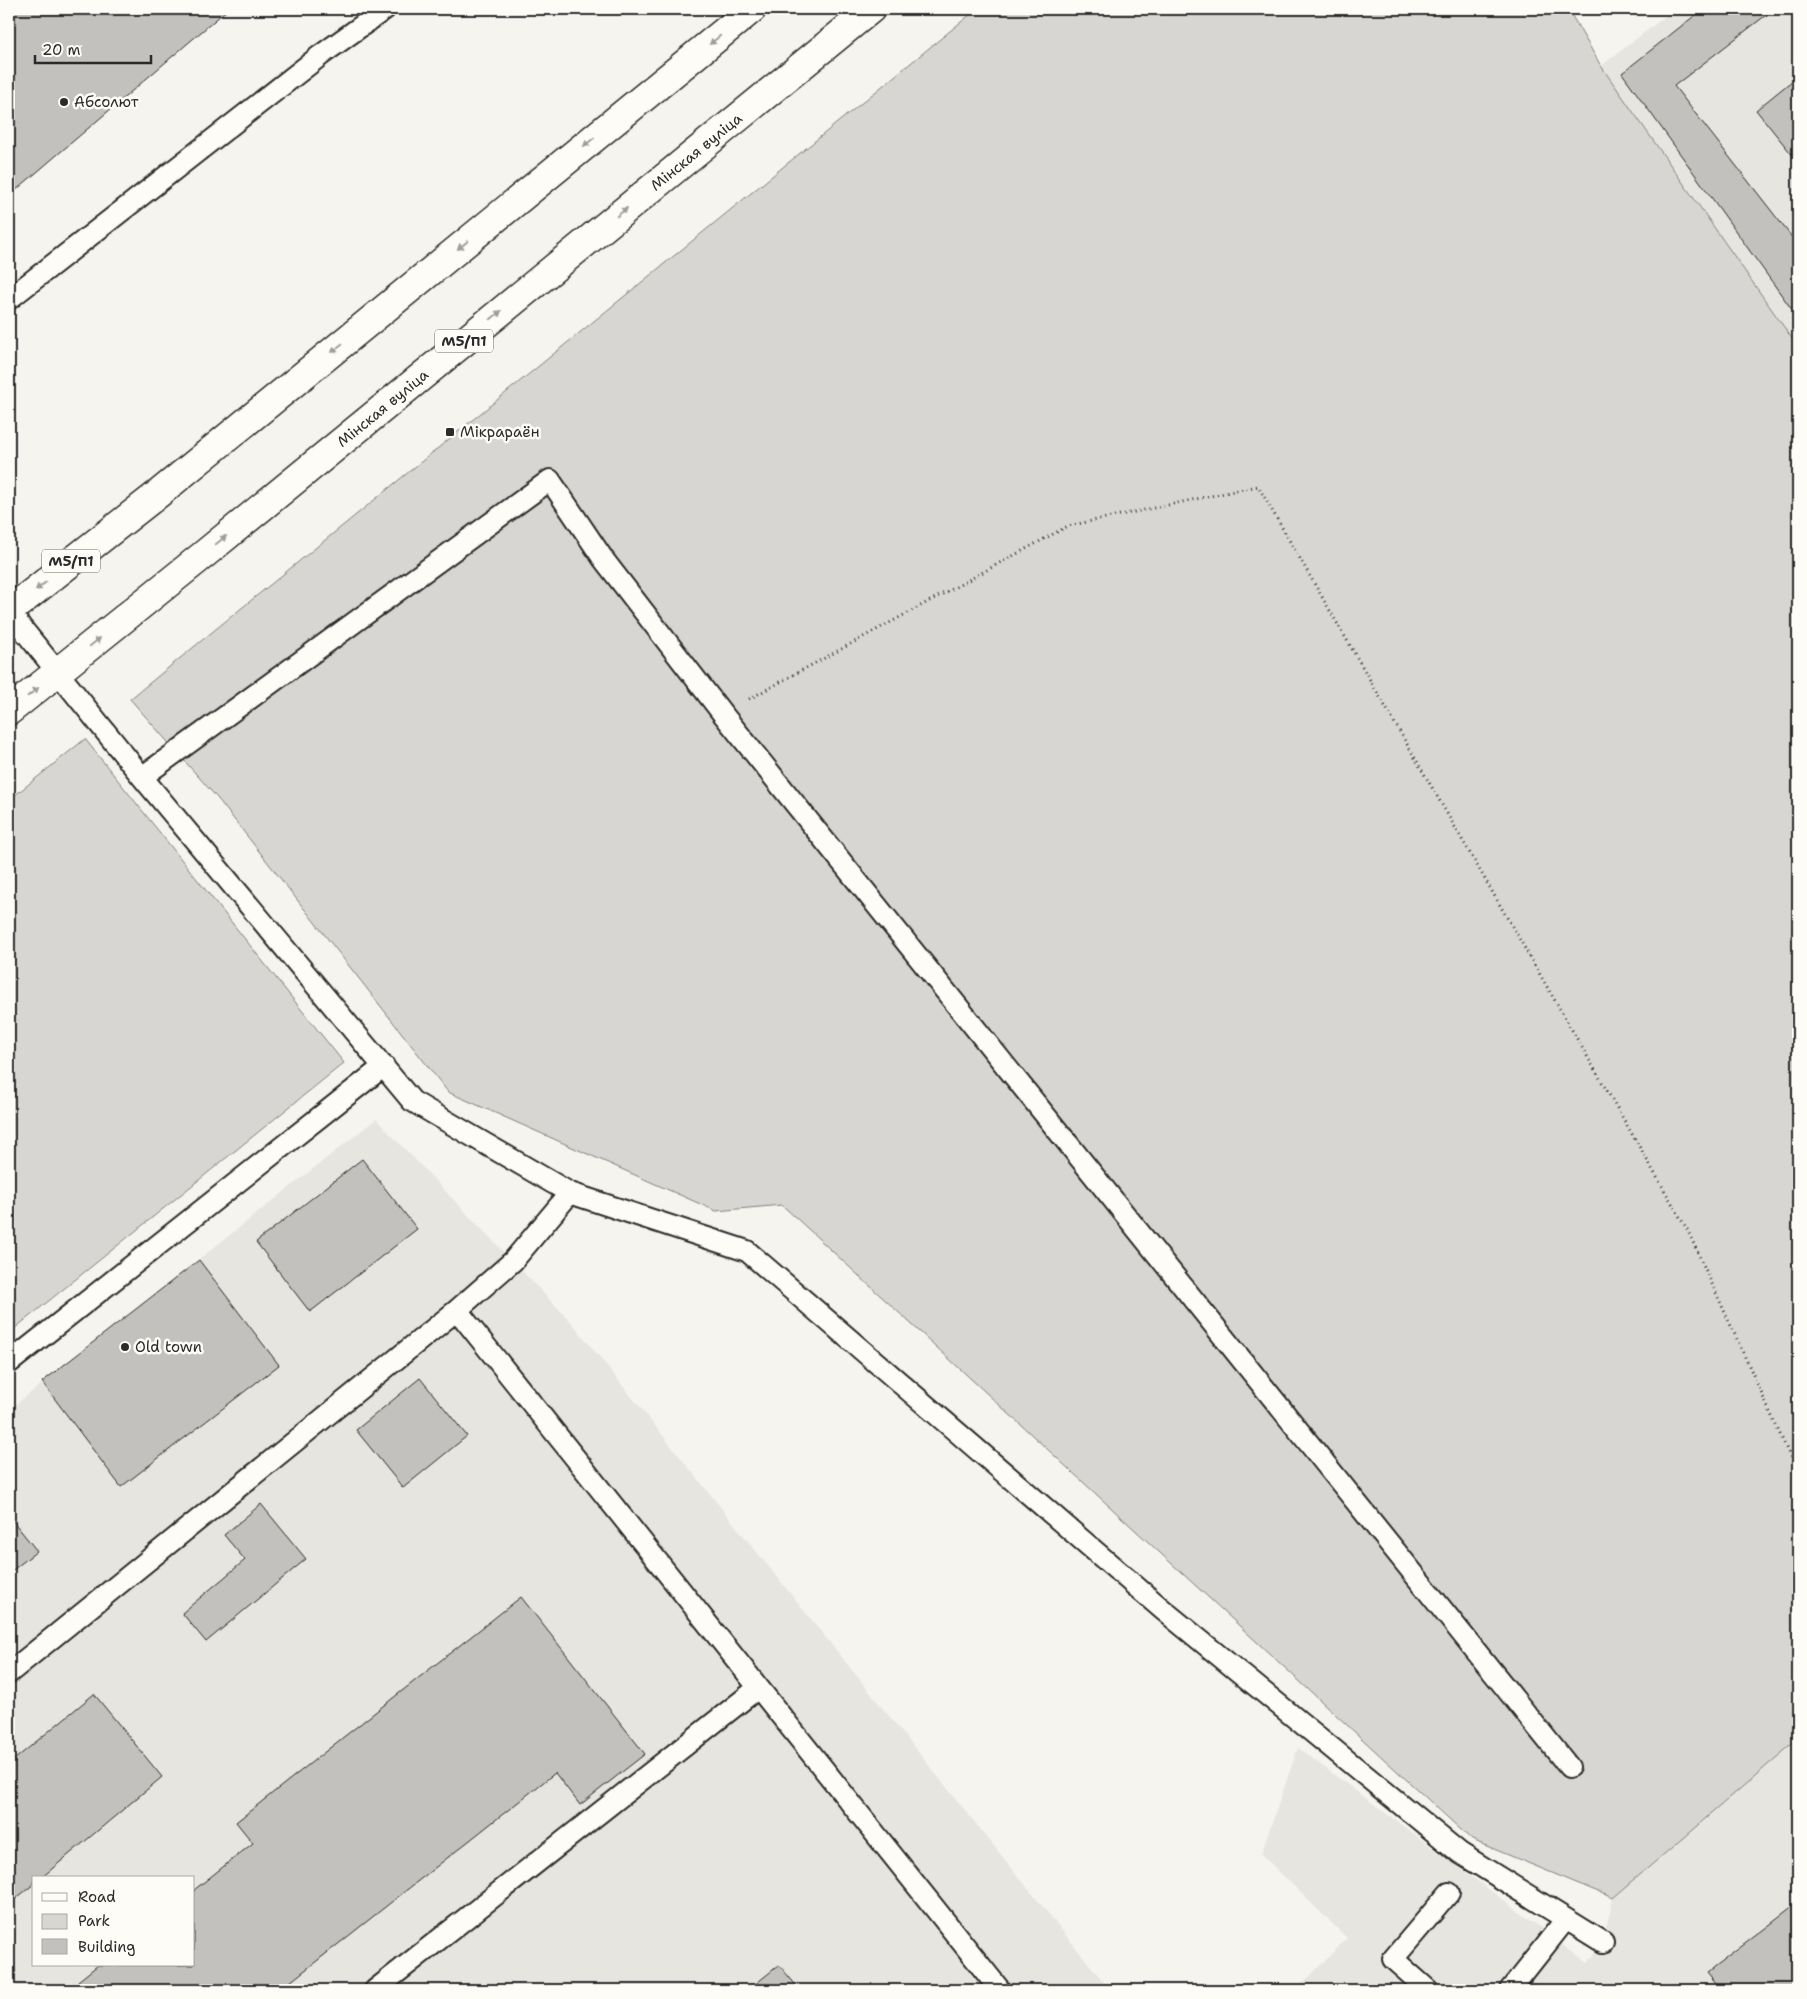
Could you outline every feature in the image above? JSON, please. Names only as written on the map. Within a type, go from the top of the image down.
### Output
[{"type":"main road","name":"М5/П1","points":[[9,612],[165,488],[752,9]]},
{"type":"main road","name":"Мінская вуліца","points":[[9,711],[871,9]]},
{"type":"lane","points":[[9,299],[321,55],[385,9]]},
{"type":"lane","points":[[142,777],[550,480],[604,560],[722,713],[1570,1767]]},
{"type":"lane","points":[[9,612],[142,777],[412,1101],[570,1193],[747,1250],[1162,1609],[1460,1853],[1603,1942]]},
{"type":"lane","points":[[9,1363],[384,1066]]},
{"type":"lane","points":[[9,1672],[456,1310],[513,1261],[570,1193]]},
{"type":"lane","points":[[456,1310],[1000,1990]]},
{"type":"lane","points":[[375,1990],[758,1688]]},
{"type":"lane","points":[[1428,1990],[1393,1959],[1449,1893]]},
{"type":"lane","points":[[1510,1990],[1566,1919]]},
{"type":"path","points":[[722,713],[1068,526],[1258,486],[1688,1231],[1798,1474]]},
{"type":"shaded area","points":[[1675,9],[1798,9],[1798,347],[1601,66]]},
{"type":"shaded area","points":[[376,1119],[572,1323],[1110,1990],[9,1990],[9,1410]]},
{"type":"shaded area","points":[[1798,1739],[1798,1990],[1293,1990],[1307,1979],[1347,1938],[1261,1854],[1298,1748],[1588,1963],[1603,1942],[1613,1898]]},
{"type":"green space","points":[[977,9],[1568,9],[1601,66],[1798,347],[1798,1739],[1613,1898],[1472,1840],[782,1205],[716,1211],[448,1092],[218,799],[130,699]]},
{"type":"green space","points":[[85,739],[344,1063],[9,1333],[9,800]]},
{"type":"building","name":"Абсолют","points":[[9,9],[228,9],[9,196]]},
{"type":"building","points":[[1703,9],[1774,9],[1674,86],[1798,245],[1798,318],[1622,73]]},
{"type":"building","points":[[1798,76],[1798,162],[1756,110]]},
{"type":"building","points":[[362,1159],[417,1229],[310,1312],[256,1242]]},
{"type":"building","points":[[199,1260],[279,1365],[121,1487],[42,1382]]},
{"type":"building","points":[[420,1378],[467,1436],[403,1488],[356,1430]]},
{"type":"building","points":[[261,1504],[306,1559],[206,1642],[182,1613],[245,1560],[224,1535]]},
{"type":"building","points":[[9,1516],[37,1551],[9,1573]]},
{"type":"building","points":[[521,1597],[645,1754],[580,1805],[555,1773],[280,1990],[85,1990],[78,1981],[97,1966],[195,1966],[195,1889],[253,1843],[236,1822]]},
{"type":"building","points":[[94,1694],[162,1777],[43,1876],[32,1876],[32,1886],[9,1904],[9,1764]]},
{"type":"building","points":[[1798,1903],[1798,1956],[1793,1960],[1798,1967],[1798,1990],[1721,1990],[1707,1973]]},
{"type":"building","points":[[779,1965],[800,1990],[748,1990]]},
{"type":"place","name":"Абсолют","points":[[64,102]]},
{"type":"place","name":"Мікрараён","points":[[450,432]]},
{"type":"place","name":"Old town","points":[[125,1347]]}]
